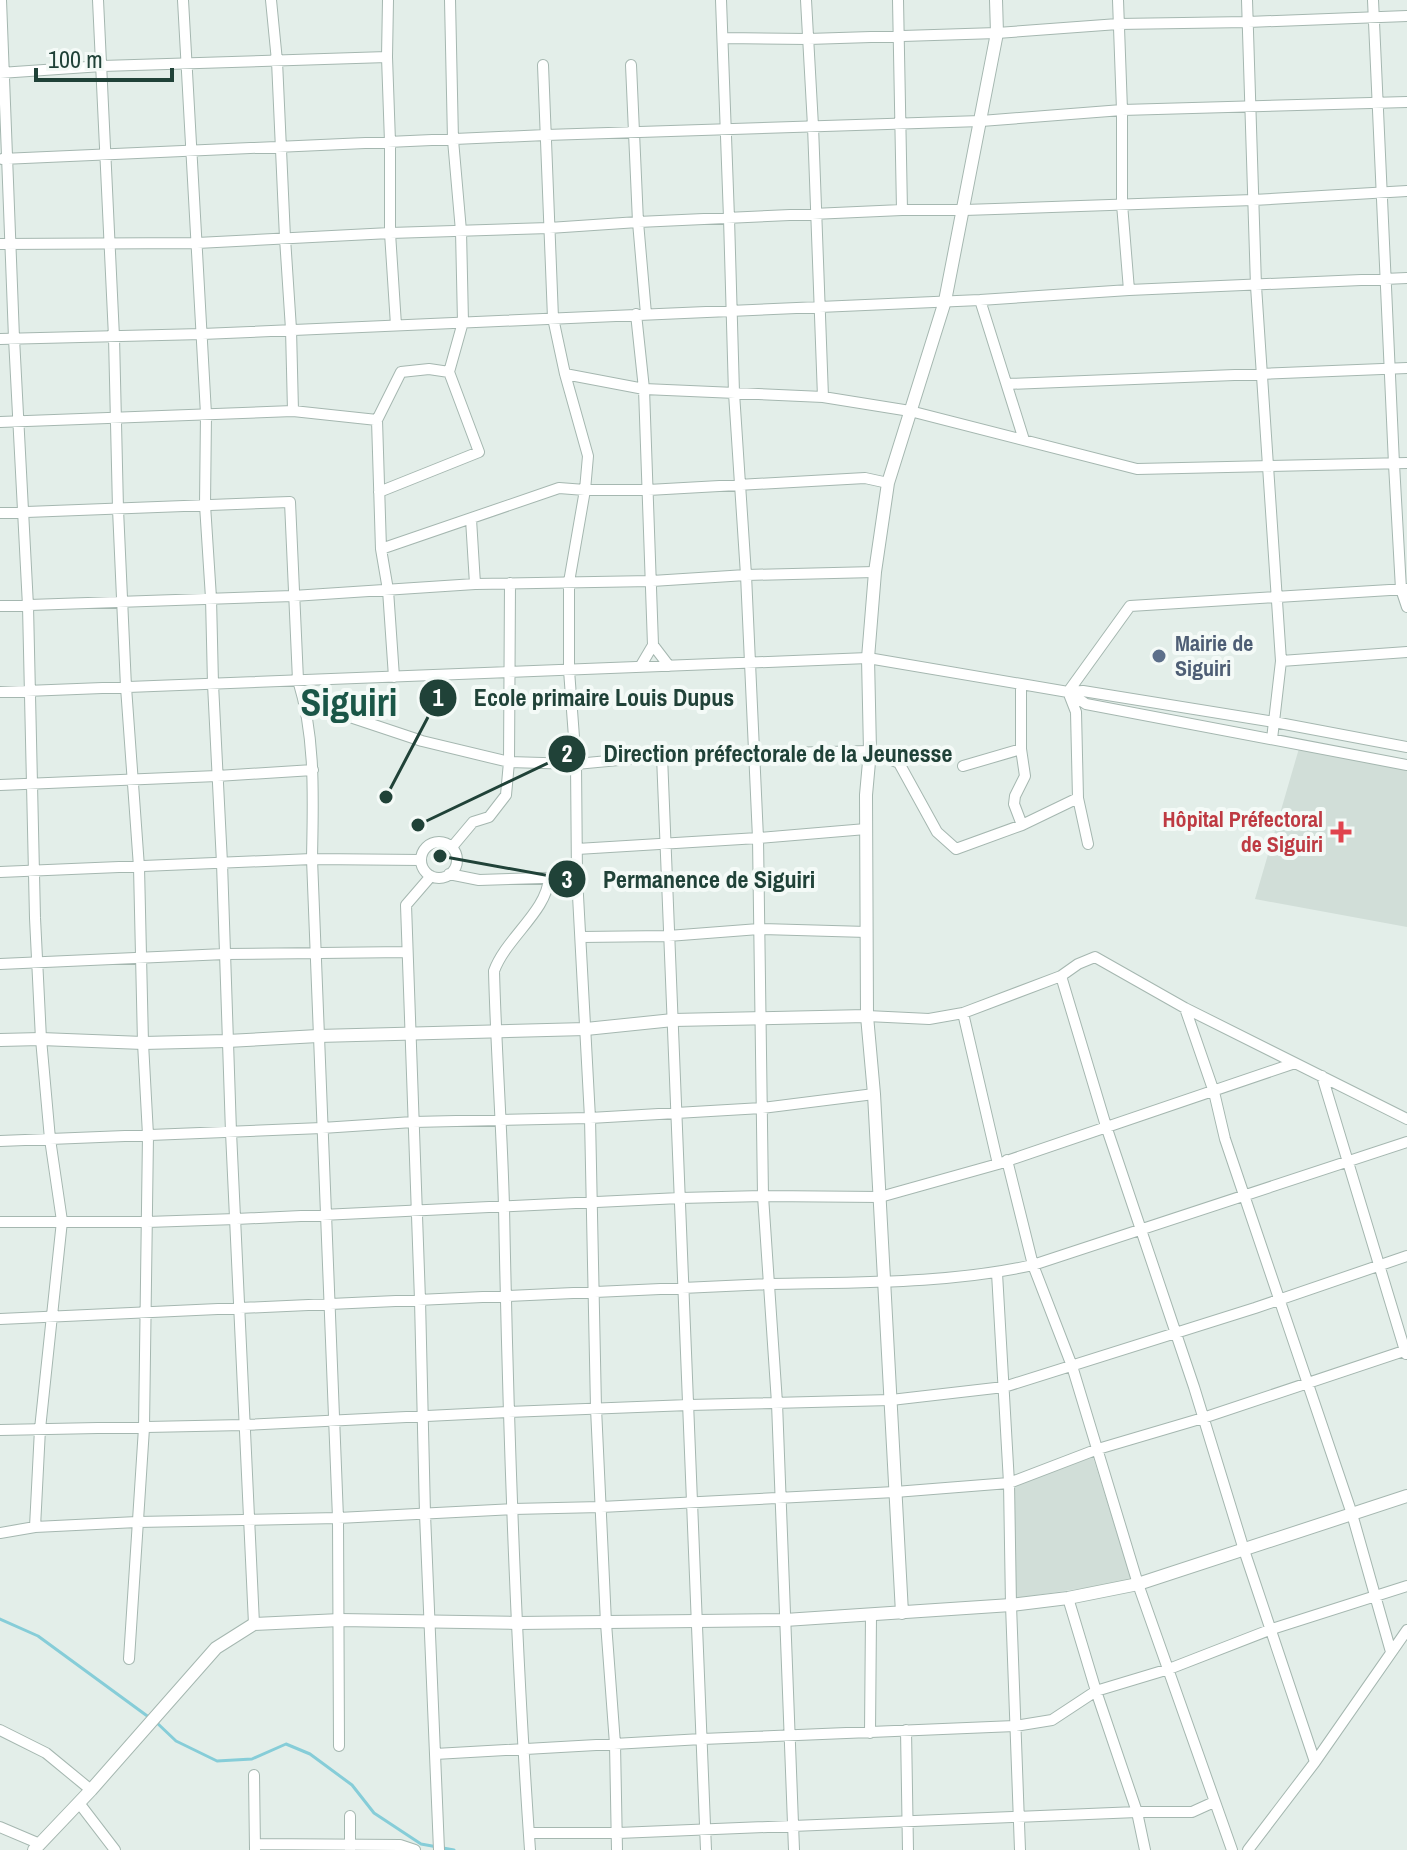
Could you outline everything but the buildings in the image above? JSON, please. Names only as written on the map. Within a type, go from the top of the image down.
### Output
[{"type":"street","points":[[1,0],[5,244],[14,338],[28,606],[37,961],[50,1139],[62,1221],[40,1429],[35,1527]]},
{"type":"street","points":[[98,0],[126,687],[139,867],[148,1135],[144,1428],[129,1659]]},
{"type":"street","points":[[183,0],[206,414],[205,505],[254,1624]]},
{"type":"street","points":[[271,0],[277,61],[293,411]]},
{"type":"street","points":[[388,0],[390,233],[396,325]]},
{"type":"street","points":[[379,492],[479,452],[449,372],[463,322],[461,231],[453,140],[450,0]]},
{"type":"street","points":[[721,0],[734,393],[758,838],[763,1196],[777,1403],[794,1850]]},
{"type":"street","points":[[806,0],[823,397]]},
{"type":"street","points":[[898,0],[902,210]]},
{"type":"street","points":[[902,1613],[874,1094],[867,1016],[868,658],[875,572],[888,483],[945,301],[997,33],[996,0]]},
{"type":"street","points":[[1118,0],[1122,204],[1129,290]]},
{"type":"street","points":[[1247,0],[1256,286],[1281,661],[1272,739]]},
{"type":"street","points":[[1373,0],[1394,464],[1407,607]]},
{"type":"street","points":[[723,38],[808,39],[997,33],[1118,24],[1407,16]]},
{"type":"street","points":[[2,73],[102,66],[387,57]]},
{"type":"street","points":[[543,65],[553,318],[588,456],[569,582],[569,670],[576,764],[577,877],[590,1118],[596,1408],[615,1744],[617,1850]]},
{"type":"street","points":[[631,65],[653,645],[640,667]]},
{"type":"street","points":[[3,159],[546,135],[981,121],[1122,110],[1407,102]]},
{"type":"street","points":[[5,244],[197,243],[902,210],[1253,200],[1407,191]]},
{"type":"street","points":[[0,339],[202,334],[1407,278]]},
{"type":"street","points":[[980,300],[1024,440]]},
{"type":"street","points":[[1007,384],[1407,368]]},
{"type":"street","points":[[394,677],[388,590],[381,549],[377,420],[401,372],[429,369],[449,372]]},
{"type":"street","points":[[565,374],[644,389],[823,397],[910,411],[1137,469],[1407,463]]},
{"type":"street","points":[[0,422],[293,411],[377,420]]},
{"type":"street","points":[[381,549],[559,488],[648,490],[865,478],[888,483]]},
{"type":"street","points":[[0,513],[290,502],[298,680],[305,702],[313,770],[315,953],[338,1518],[339,1746]]},
{"type":"street","points":[[471,519],[475,584]]},
{"type":"street","points":[[0,606],[293,596],[475,584],[875,572]]},
{"type":"street","points":[[452,847],[473,822],[489,817],[506,795],[510,583]]},
{"type":"street","points":[[1068,692],[1130,606],[1404,589]]},
{"type":"street","points":[[653,645],[669,666]]},
{"type":"street","points":[[1281,661],[1407,652]]},
{"type":"street","points":[[0,692],[868,658],[1068,692],[1083,691],[1274,722],[1407,747]]},
{"type":"street","points":[[1021,684],[1021,749],[1025,776],[1014,804],[1022,825]]},
{"type":"street","points":[[1068,692],[1086,704],[1407,765]]},
{"type":"street","points":[[1068,692],[1076,712],[1078,798],[1088,844]]},
{"type":"street","points":[[305,702],[422,741],[509,762],[576,764],[662,756],[870,751],[899,763],[937,832],[956,849],[1022,825],[1078,798]]},
{"type":"street","points":[[963,766],[1021,749]]},
{"type":"street","points":[[662,756],[706,1850]]},
{"type":"street","points":[[0,785],[313,770]]},
{"type":"street","points":[[577,849],[866,829]]},
{"type":"street","points":[[434,842],[447,843],[452,847],[457,858],[449,874],[437,878],[424,870],[421,860],[424,849],[434,842]]},
{"type":"street","points":[[0,872],[312,859],[421,860]]},
{"type":"street","points":[[449,874],[479,880],[577,877]]},
{"type":"street","points":[[431,876],[406,905],[439,1846]]},
{"type":"street","points":[[530,1850],[508,1412],[504,1206],[494,971],[499,959],[544,900],[549,878]]},
{"type":"street","points":[[581,937],[668,936],[759,929],[867,932]]},
{"type":"street","points":[[0,964],[225,954],[407,952]]},
{"type":"street","points":[[0,1040],[143,1043],[586,1029],[673,1020],[867,1016],[929,1019],[963,1013],[1061,976],[1095,957],[1185,1008],[1407,1119]]},
{"type":"street","points":[[1061,976],[1106,1126],[1315,1762]]},
{"type":"street","points":[[1185,1008],[1214,1092],[1225,1139],[1352,1514],[1391,1652]]},
{"type":"street","points":[[963,1013],[1033,1265],[1072,1366],[1138,1584],[1232,1850]]},
{"type":"street","points":[[0,1222],[236,1219],[680,1198],[880,1197],[1002,1162],[1295,1063]]},
{"type":"street","points":[[0,1533],[35,1527],[137,1522],[338,1518],[780,1499],[1009,1483],[1098,1449],[1406,1352],[1322,1076]]},
{"type":"street","points":[[0,1141],[413,1122],[590,1118],[762,1108],[874,1094]]},
{"type":"street","points":[[0,1319],[884,1281],[997,1273],[1033,1265],[1407,1142]]},
{"type":"street","points":[[0,1430],[244,1425],[596,1408],[891,1400],[1004,1387],[1175,1334],[1407,1256]]},
{"type":"street","points":[[997,1273],[1009,1483],[1020,1850]]},
{"type":"street","points":[[0,1827],[37,1847],[216,1648],[254,1624],[340,1620],[606,1623],[785,1620],[1011,1605],[1138,1584],[1407,1496]]},
{"type":"street","points":[[435,1754],[1015,1726],[1052,1720],[1096,1691],[1169,1669],[1272,1629],[1407,1586]]},
{"type":"street","points":[[1068,1598],[1137,1812],[1145,1850]]},
{"type":"street","points":[[870,1733],[871,1615]]},
{"type":"street","points":[[1248,1850],[1315,1762],[1407,1630]]},
{"type":"street","points":[[0,1730],[46,1753],[91,1790]]},
{"type":"street","points":[[906,1730],[908,1850]]},
{"type":"street","points":[[254,1775],[255,1847],[400,1845],[415,1850]]},
{"type":"street","points":[[529,1833],[618,1833],[1192,1812],[1214,1802]]},
{"type":"street","points":[[79,1803],[115,1850]]},
{"type":"street","points":[[350,1816],[350,1847]]},
{"type":"shaded area","name":"Hôpital Préfectoral de Siguiri","points":[[1300,745],[1407,765],[1407,927],[1255,899]]},
{"type":"shaded area","points":[[1093,1457],[1132,1581],[1016,1598],[1014,1485]]},
{"type":"waterway","points":[[0,1619],[38,1636],[150,1718]]},
{"type":"waterway","points":[[156,1722],[176,1741],[217,1761],[252,1759],[286,1744],[310,1754],[352,1785],[374,1813],[421,1844],[454,1850]]},
{"type":"place","name":"Mairie de Siguiri","points":[[1159,656]]},
{"type":"place","name":"Ecole primaire Louis Dupus","points":[[386,797]]},
{"type":"place","name":"Direction préfectorale de la Jeunesse","points":[[418,825]]},
{"type":"place","name":"Hôpital Préfectoral de Siguiri","points":[[1341,832]]},
{"type":"place","name":"Permanence de Siguiri","points":[[440,856]]},
{"type":"district","name":"Siguiri","points":[[349,702]]}]
